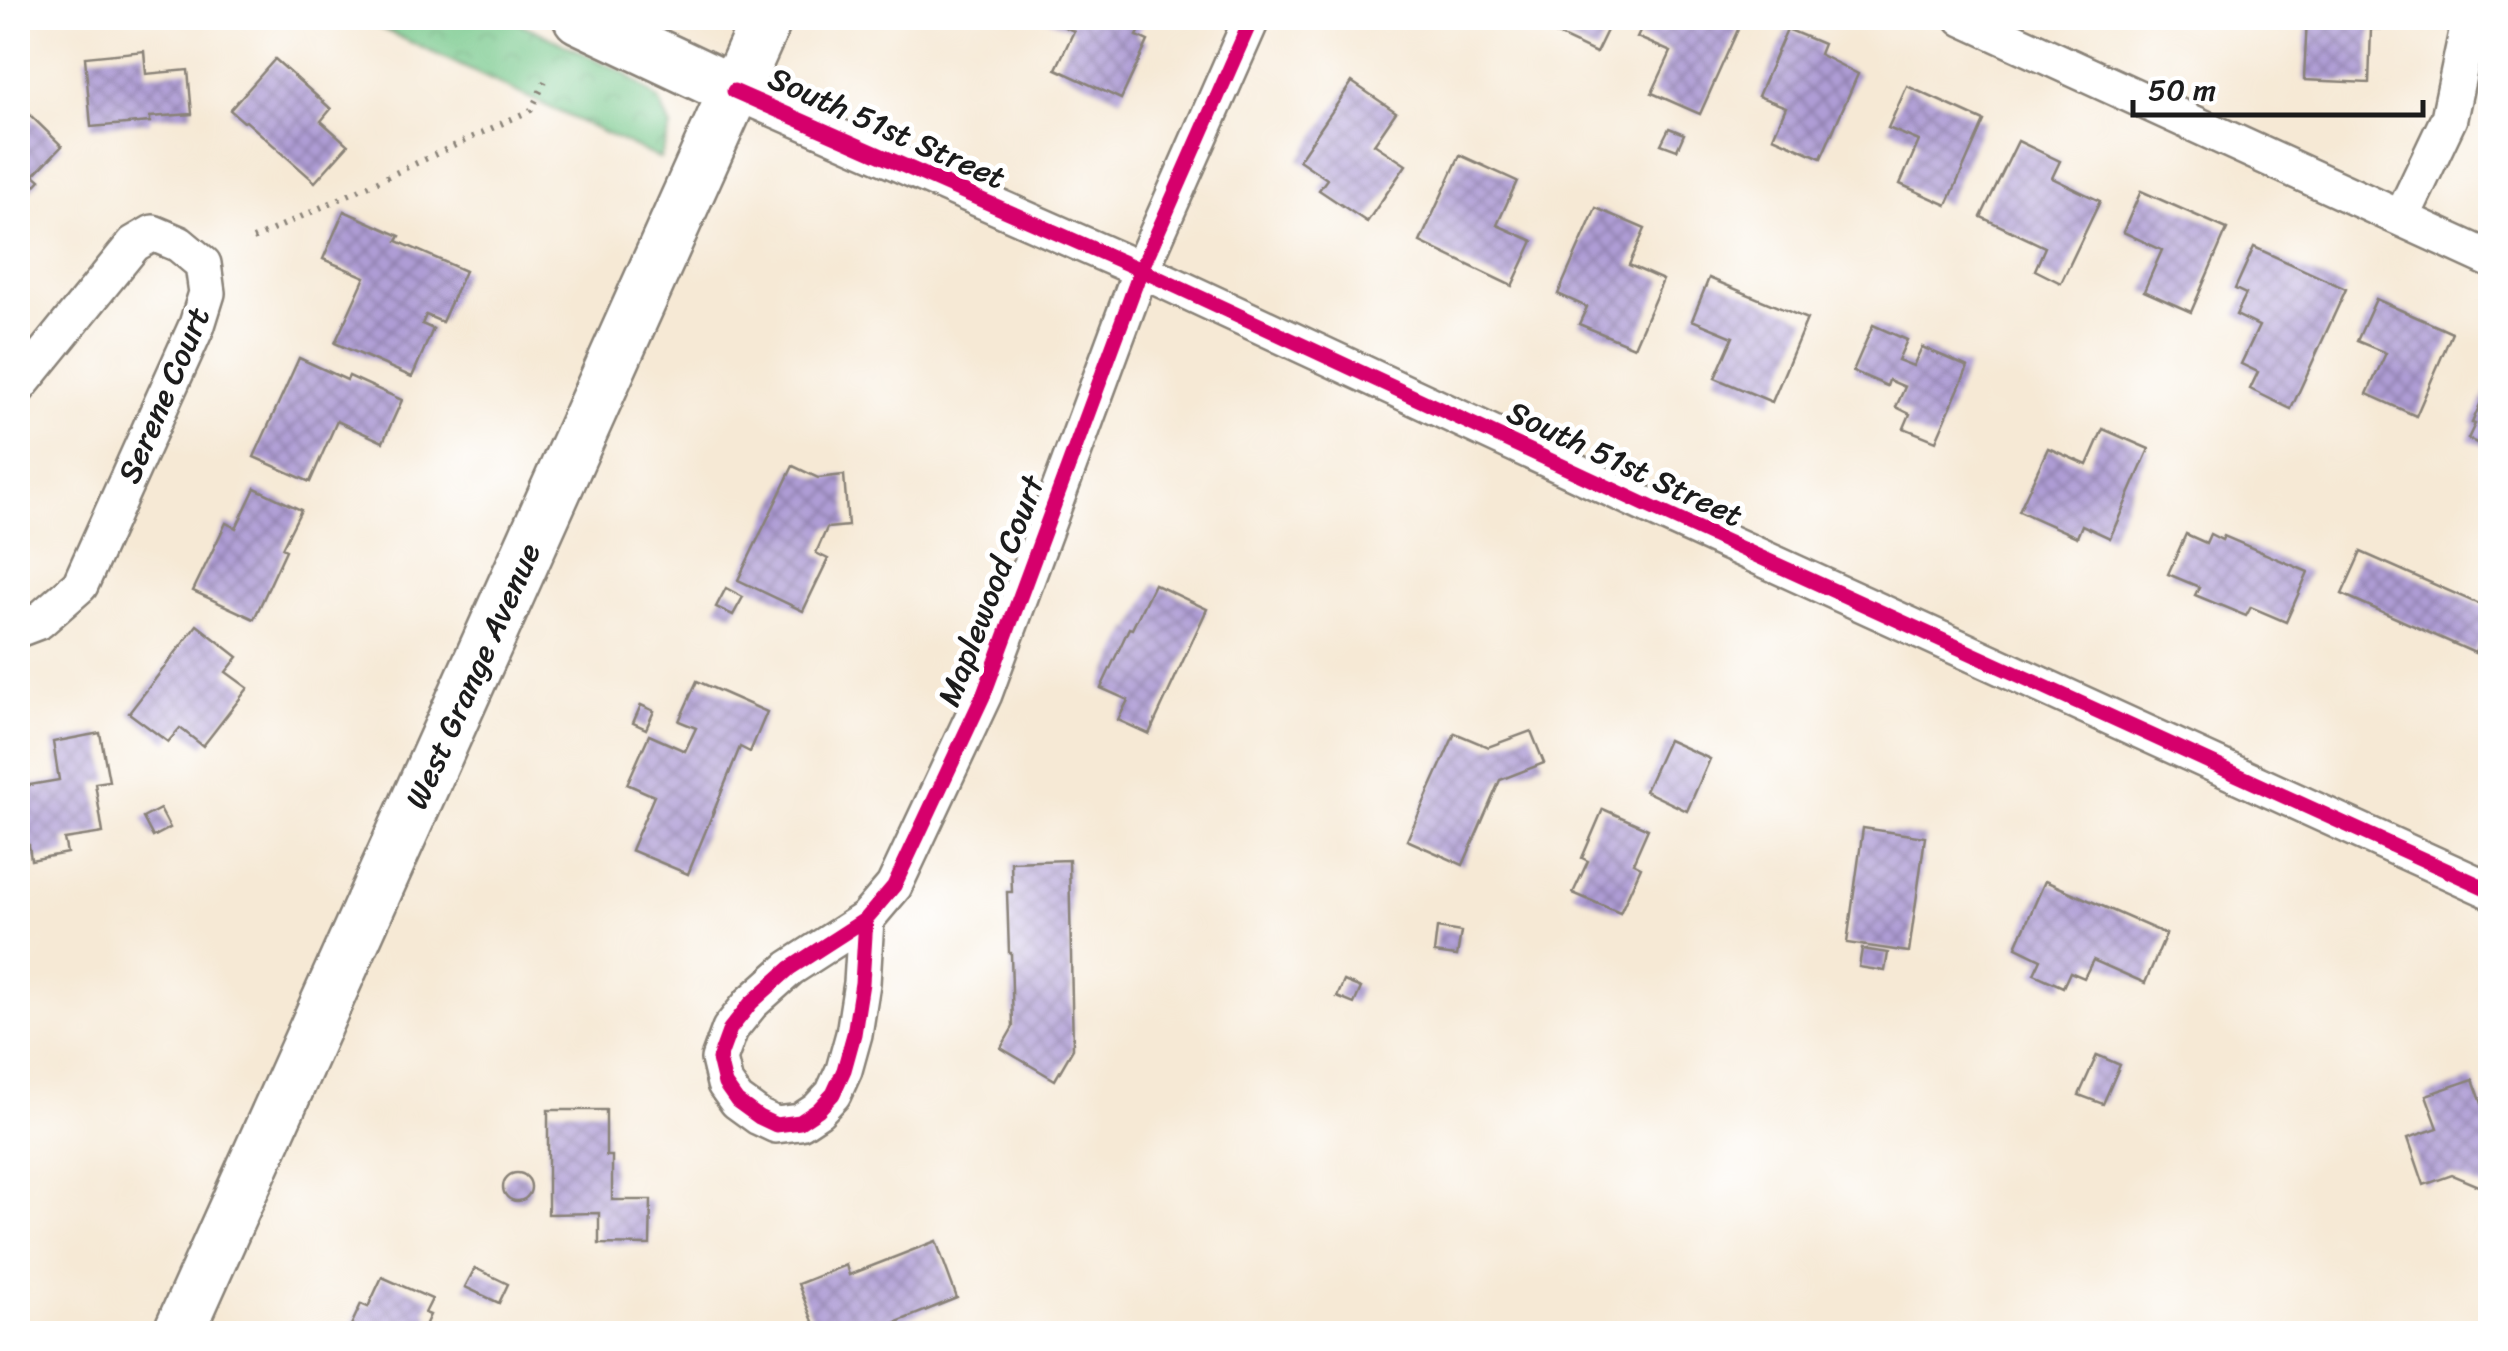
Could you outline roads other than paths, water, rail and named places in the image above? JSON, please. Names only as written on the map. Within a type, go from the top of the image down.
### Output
[{"type":"street","name":"South 51st Street","points":[[579,18],[734,91],[1141,270],[2490,890]]},
{"type":"street","name":"West Grange Avenue","points":[[178,1334],[767,18]]},
{"type":"street","name":"Maplewood Court","points":[[866,918],[854,1034],[844,1070],[832,1094],[800,1122],[776,1125],[758,1117],[725,1084],[719,1059],[730,1029],[751,1003],[790,968],[866,918],[894,886],[984,694],[1141,270],[1252,18]]},
{"type":"street","points":[[1963,18],[2490,259]]},
{"type":"street","points":[[2402,216],[2448,118],[2470,18]]},
{"type":"street","name":"Serene Court","points":[[18,386],[134,244],[152,233],[179,244],[203,264],[207,293],[197,325],[80,585],[39,621],[18,629]]}]
